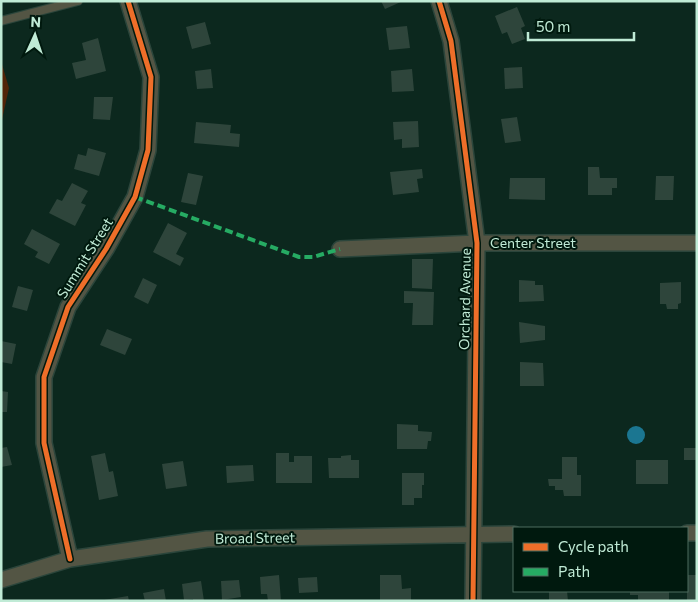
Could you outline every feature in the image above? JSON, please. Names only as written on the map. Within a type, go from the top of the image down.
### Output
[{"type":"street","name":"Summit Street","points":[[70,559],[44,443],[44,377],[68,307],[106,248],[135,197],[148,150],[151,77],[128,1]]},
{"type":"street","name":"Orchard Avenue","points":[[439,1],[451,41],[477,243],[473,534],[474,601]]},
{"type":"street","name":"Center Street","points":[[340,249],[477,243],[697,243]]},
{"type":"street","name":"Broad Street","points":[[1,580],[70,559],[207,539],[513,534]]},
{"type":"lane","points":[[1,21],[78,1]]},
{"type":"shaded area","points":[[1,61],[9,88],[1,124]]},
{"type":"water","points":[[636,426],[642,429],[645,435],[642,441],[636,444],[630,441],[627,435],[630,429]]},
{"type":"building","points":[[381,1],[403,1],[385,9]]},
{"type":"building","points":[[517,7],[525,26],[521,28],[525,39],[512,44],[507,32],[502,34],[495,16]]},
{"type":"building","points":[[205,22],[211,44],[192,49],[186,27]]},
{"type":"building","points":[[407,26],[410,48],[389,50],[386,28]]},
{"type":"building","points":[[98,38],[106,71],[76,79],[72,63],[86,60],[82,43]]},
{"type":"building","points":[[522,67],[523,88],[505,89],[504,68]]},
{"type":"building","points":[[211,69],[213,88],[197,89],[195,71]]},
{"type":"building","points":[[412,69],[414,91],[392,92],[391,71]]},
{"type":"building","points":[[94,97],[113,97],[110,120],[93,119]]},
{"type":"building","points":[[517,117],[521,141],[505,143],[501,119]]},
{"type":"building","points":[[418,121],[419,147],[402,148],[402,139],[394,140],[393,122]]},
{"type":"building","points":[[196,122],[231,125],[230,133],[240,134],[239,147],[194,143]]},
{"type":"building","points":[[88,148],[106,153],[99,176],[74,169],[78,154],[86,156]]},
{"type":"building","points":[[588,167],[599,167],[600,178],[617,178],[617,188],[612,188],[612,195],[588,195]]},
{"type":"building","points":[[422,169],[423,178],[417,179],[419,192],[393,195],[390,172]]},
{"type":"building","points":[[188,173],[203,176],[196,205],[181,202]]},
{"type":"building","points":[[656,176],[674,176],[673,200],[655,200]]},
{"type":"building","points":[[510,178],[545,178],[545,200],[509,199]]},
{"type":"building","points":[[72,183],[88,191],[81,203],[86,205],[75,226],[49,213],[57,199],[62,201]]},
{"type":"building","points":[[168,223],[187,233],[176,254],[184,258],[180,266],[153,252]]},
{"type":"building","points":[[32,229],[60,244],[49,264],[35,257],[38,252],[24,244]]},
{"type":"building","points":[[412,259],[433,259],[432,289],[412,288]]},
{"type":"building","points":[[143,278],[157,285],[148,304],[134,297]]},
{"type":"building","points":[[519,280],[535,281],[535,285],[543,285],[544,301],[519,302]]},
{"type":"building","points":[[681,282],[681,303],[678,304],[678,309],[667,309],[666,304],[660,304],[660,283]]},
{"type":"building","points":[[18,286],[33,290],[27,311],[12,307]]},
{"type":"building","points":[[404,291],[434,292],[433,325],[412,325],[413,303],[404,303]]},
{"type":"building","points":[[519,322],[545,326],[545,340],[520,343]]},
{"type":"building","points":[[107,329],[132,339],[125,355],[100,345]]},
{"type":"building","points":[[1,341],[16,344],[12,364],[1,362]]},
{"type":"building","points":[[520,362],[543,363],[544,386],[520,386]]},
{"type":"building","points":[[1,391],[8,392],[7,412],[1,412]]},
{"type":"building","points":[[397,424],[418,425],[418,431],[432,432],[431,441],[428,441],[427,449],[397,449]]},
{"type":"building","points":[[7,447],[12,465],[1,467],[1,448]]},
{"type":"building","points":[[684,448],[697,448],[697,460],[684,460]]},
{"type":"building","points":[[105,453],[109,472],[113,471],[118,496],[99,500],[91,456]]},
{"type":"building","points":[[276,453],[289,453],[289,462],[294,462],[294,456],[312,456],[312,483],[276,483]]},
{"type":"building","points":[[351,455],[351,460],[359,460],[359,478],[329,478],[328,458],[341,458],[341,456]]},
{"type":"building","points":[[562,457],[577,457],[577,475],[581,475],[581,496],[564,496],[563,490],[555,490],[555,486],[549,486],[548,479],[562,479]]},
{"type":"building","points":[[636,460],[668,460],[668,484],[636,484]]},
{"type":"building","points":[[183,461],[187,486],[166,489],[162,464]]},
{"type":"building","points":[[253,465],[254,481],[227,483],[226,466]]},
{"type":"building","points":[[402,473],[424,473],[422,498],[414,498],[414,505],[402,505]]},
{"type":"building","points":[[279,575],[281,601],[268,601],[267,594],[261,594],[260,577]]},
{"type":"building","points":[[380,575],[401,575],[402,589],[411,588],[411,601],[380,601]]},
{"type":"building","points":[[688,575],[697,575],[697,601],[687,601]]},
{"type":"building","points":[[317,577],[318,592],[299,593],[298,578]]},
{"type":"building","points":[[239,580],[241,597],[222,600],[221,581]]},
{"type":"building","points":[[201,581],[204,601],[184,600],[182,584]]},
{"type":"building","points":[[164,589],[166,601],[145,601],[143,593]]},
{"type":"building","points":[[549,592],[567,592],[568,601],[549,601]]},
{"type":"building","points":[[630,592],[669,592],[669,601],[638,601],[638,595],[630,595]]},
{"type":"building","points":[[128,596],[129,601],[104,601],[104,600]]},
{"type":"marked path","points":[[135,197],[299,257],[313,257],[340,249]]},
{"type":"cycle path","points":[[70,559],[44,443],[44,377],[68,307],[106,249],[135,197],[148,150],[151,77],[128,1]]},
{"type":"cycle path","points":[[439,1],[451,41],[477,243],[473,601]]}]
